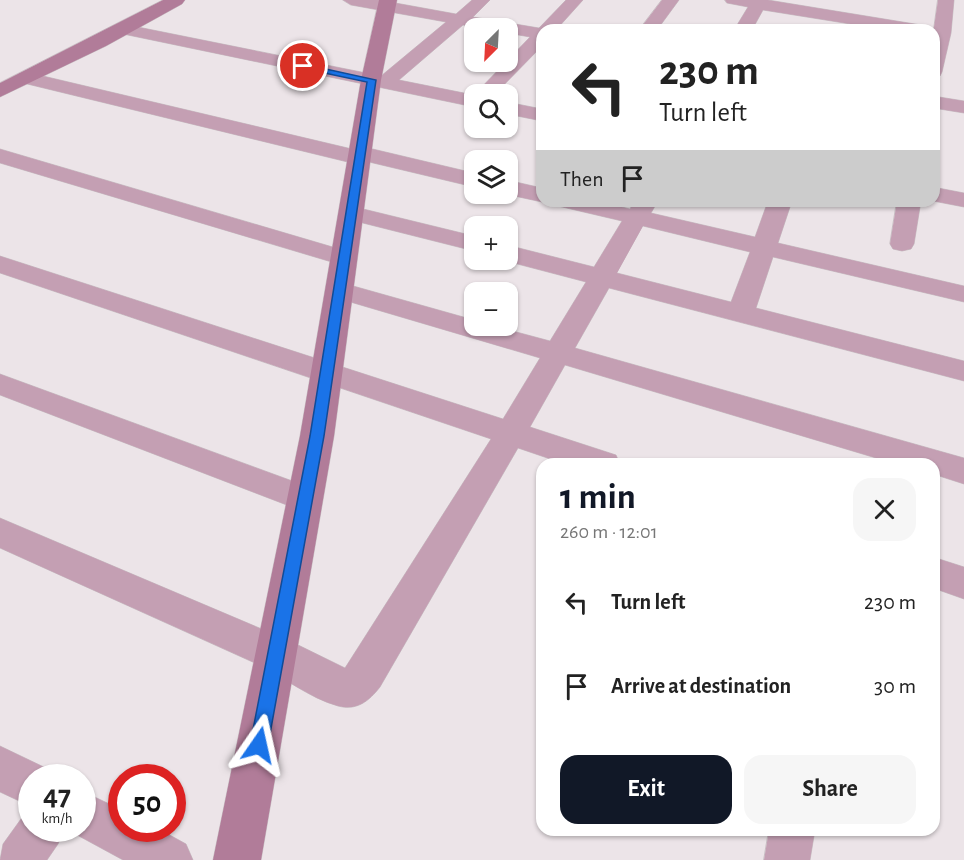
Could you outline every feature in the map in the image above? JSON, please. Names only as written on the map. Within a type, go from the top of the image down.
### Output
[{"type":"main road","points":[[0,91],[176,0]]},
{"type":"main road","points":[[237,860],[305,499],[360,156],[378,81],[387,3]]},
{"type":"street","points":[[351,0],[387,3],[536,33]]},
{"type":"street","points":[[378,81],[482,0]]},
{"type":"street","points":[[552,24],[575,0]]},
{"type":"street","points":[[653,24],[671,0]]},
{"type":"street","points":[[733,0],[759,2],[842,24],[851,0]]},
{"type":"street","points":[[939,24],[946,0]]},
{"type":"street","points":[[746,24],[759,2]]},
{"type":"street","points":[[123,29],[464,99]]},
{"type":"street","points":[[940,33],[964,37]]},
{"type":"street","points":[[494,84],[536,40]]},
{"type":"street","points":[[26,78],[464,178]]},
{"type":"street","points":[[940,103],[964,107]]},
{"type":"street","points":[[518,110],[536,114]]},
{"type":"street","points":[[0,156],[344,258]]},
{"type":"street","points":[[518,190],[536,194]]},
{"type":"street","points":[[940,195],[964,200]]},
{"type":"street","points":[[622,207],[641,209],[764,247],[964,294]]},
{"type":"street","points":[[741,313],[778,207]]},
{"type":"street","points":[[902,244],[908,207]]},
{"type":"street","points":[[0,532],[276,654],[339,687],[354,688],[366,674],[511,433],[641,209]]},
{"type":"street","points":[[351,213],[464,241]]},
{"type":"street","points":[[518,256],[964,370]]},
{"type":"street","points":[[0,264],[586,458]]},
{"type":"street","points":[[339,290],[919,458]]},
{"type":"street","points":[[0,384],[305,499]]},
{"type":"street","points":[[940,464],[964,471]]},
{"type":"street","points":[[940,574],[964,583]]},
{"type":"street","points":[[0,768],[18,778]]},
{"type":"street","points":[[96,820],[170,860]]},
{"type":"street","points":[[787,860],[791,836]]},
{"type":"street","points":[[19,860],[32,842]]},
{"type":"route","points":[[259,745],[317,436],[371,80],[303,66]]}]
